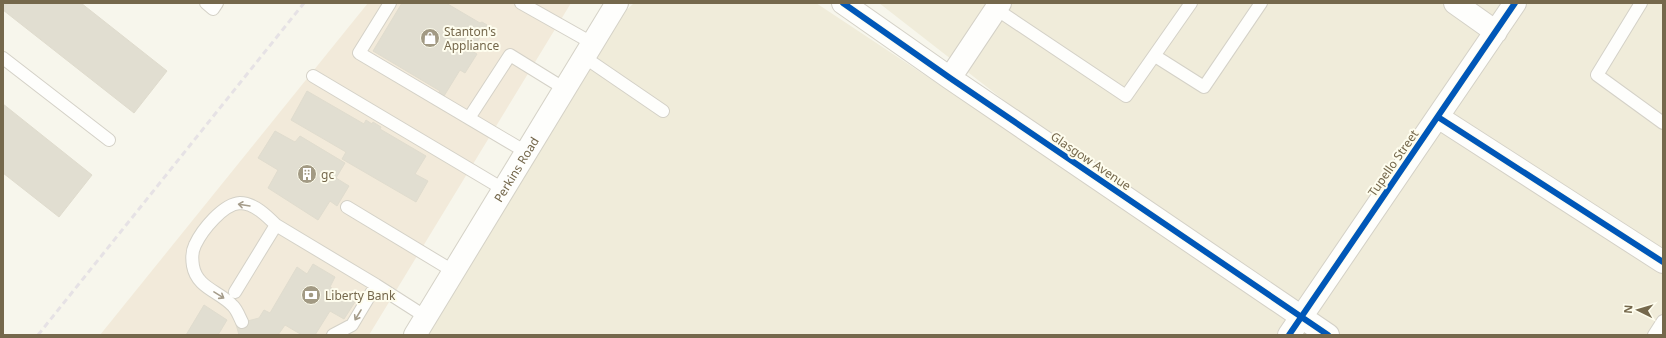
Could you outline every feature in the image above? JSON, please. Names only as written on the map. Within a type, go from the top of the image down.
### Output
[{"type":"street","name":"Perkins Road","points":[[420,330],[453,271],[617,3]]},
{"type":"street","name":"Glasgow Avenue","points":[[843,3],[950,78],[1328,335]]},
{"type":"street","points":[[1455,3],[1496,32]]},
{"type":"street","name":"Tupello Street","points":[[1289,335],[1515,3]]},
{"type":"street","points":[[950,78],[998,6]]},
{"type":"street","points":[[1438,117],[1661,256]]},
{"type":"lane","points":[[206,3],[213,9],[217,3]]},
{"type":"lane","points":[[390,3],[359,53],[526,152]]},
{"type":"lane","points":[[521,3],[588,50],[663,111]]},
{"type":"lane","points":[[998,6],[1126,96],[1191,3]]},
{"type":"lane","points":[[1155,56],[1204,88],[1261,3]]},
{"type":"lane","points":[[1641,3],[1597,75],[1663,123]]},
{"type":"lane","points":[[469,118],[510,55],[565,89]]},
{"type":"lane","points":[[3,58],[109,140]]},
{"type":"lane","points":[[313,76],[503,189]]},
{"type":"lane","points":[[242,322],[234,307],[227,300],[207,288],[197,278],[193,266],[192,253],[195,244],[219,213],[230,205],[241,203],[249,205],[267,216],[276,225],[376,285],[420,330]]},
{"type":"lane","points":[[346,207],[453,271]]},
{"type":"lane","points":[[235,292],[276,225]]},
{"type":"lane","points":[[333,335],[352,325],[376,285]]},
{"type":"lane","points":[[1654,335],[1663,321]]},
{"type":"shaded area","points":[[368,3],[571,3],[369,335],[100,335]]},
{"type":"shaded area","points":[[634,3],[816,3],[1317,335],[421,335],[592,43]]},
{"type":"shaded area","points":[[879,3],[1663,3],[1663,335],[1328,335],[1301,317],[1010,105]]},
{"type":"building","points":[[3,3],[81,3],[167,71],[134,113],[3,10]]},
{"type":"building","name":"Stanton's Appliance","points":[[402,3],[446,3],[480,23],[482,22],[487,25],[472,51],[477,54],[465,73],[460,70],[444,96],[438,93],[440,91],[373,51]]},
{"type":"building","points":[[307,91],[364,124],[366,120],[372,124],[373,122],[381,127],[380,129],[426,156],[415,174],[428,181],[416,202],[342,159],[346,152],[291,120]]},
{"type":"building","points":[[3,104],[92,175],[59,217],[3,173]]},
{"type":"building","name":"gc","points":[[275,131],[295,142],[300,136],[345,163],[336,178],[349,186],[337,206],[330,201],[318,220],[268,188],[278,170],[258,158]]},
{"type":"building","name":"Liberty Bank","points":[[313,264],[335,277],[330,287],[355,302],[344,319],[330,311],[315,335],[302,335],[285,325],[278,335],[239,335],[236,324],[259,318],[264,310],[270,313],[297,267],[307,274]]},
{"type":"building","points":[[204,305],[227,320],[218,335],[186,335]]},
{"type":"railway","points":[[38,335],[304,3]]},
{"type":"cycle path","points":[[843,3],[950,78],[1328,335]]},
{"type":"cycle path","points":[[1289,335],[1515,3]]},
{"type":"cycle path","points":[[1438,117],[1663,262]]},
{"type":"place","name":"Stanton's Appliance","points":[[430,38]]},
{"type":"place","name":"gc","points":[[307,174]]},
{"type":"place","name":"Liberty Bank","points":[[311,295]]}]
